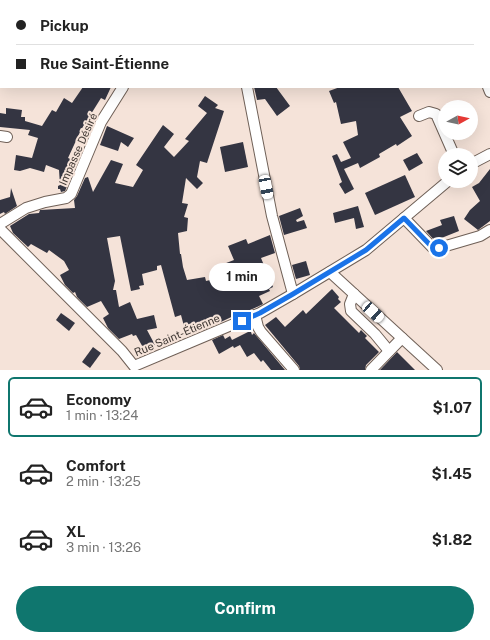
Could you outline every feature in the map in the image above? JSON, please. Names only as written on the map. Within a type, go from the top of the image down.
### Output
[{"type":"street","name":"Impasse Désiré","points":[[0,224],[26,208],[45,202],[66,198],[71,194],[101,122],[122,88]]},
{"type":"street","points":[[247,88],[272,216],[293,294]]},
{"type":"street","points":[[418,116],[429,112],[436,114],[451,148]]},
{"type":"street","points":[[478,160],[490,154]]},
{"type":"street","name":"Rue Saint-Étienne","points":[[0,229],[122,351],[134,366],[255,315],[293,294],[366,250],[440,188]]},
{"type":"street","points":[[404,218],[432,247],[439,248],[480,236],[490,230]]},
{"type":"street","points":[[330,272],[437,370]]},
{"type":"street","points":[[354,294],[350,304],[351,311],[375,334],[389,351]]},
{"type":"street","points":[[255,315],[261,332],[294,370]]},
{"type":"street","points":[[371,370],[402,338]]},
{"type":"building","points":[[82,88],[111,88],[105,100],[101,98],[91,114],[94,116],[89,125],[85,123],[80,132],[68,158],[76,161],[65,191],[61,192],[60,189],[58,189],[58,186],[60,185],[59,170],[46,165],[44,172],[30,168],[20,171],[14,170],[16,155],[32,158],[38,138],[28,135],[30,130],[0,127],[0,113],[6,114],[6,108],[22,110],[21,117],[25,117],[25,121],[42,126],[52,110],[56,112],[64,98],[72,103]]},
{"type":"building","points":[[254,88],[277,88],[290,106],[277,116],[265,99],[257,100]]},
{"type":"building","points":[[337,88],[399,88],[412,111],[400,117],[412,136],[397,146],[396,144],[379,154],[380,157],[360,168],[358,163],[344,169],[354,189],[345,194],[339,184],[342,182],[332,156],[337,154],[341,162],[351,158],[343,142],[358,135],[356,121],[341,124],[336,102],[334,103],[329,91]]},
{"type":"building","points":[[205,96],[218,105],[215,108],[224,111],[207,163],[200,161],[197,177],[203,183],[197,189],[186,178],[182,203],[188,204],[184,217],[188,218],[187,231],[178,233],[180,254],[187,280],[205,277],[206,281],[223,277],[220,272],[224,271],[221,265],[234,260],[228,246],[246,239],[248,244],[270,235],[275,253],[261,258],[273,287],[269,289],[270,291],[259,296],[263,304],[257,307],[245,312],[244,311],[204,330],[202,326],[185,330],[181,315],[175,317],[161,265],[157,266],[157,270],[142,274],[144,285],[139,286],[140,289],[131,291],[120,236],[107,238],[115,281],[113,290],[116,290],[119,307],[130,302],[137,319],[154,315],[157,328],[147,330],[155,345],[145,351],[136,335],[133,336],[132,334],[119,339],[108,328],[103,318],[109,314],[101,301],[87,307],[77,297],[75,292],[73,293],[65,285],[60,275],[69,270],[64,261],[49,250],[47,253],[31,244],[28,247],[13,233],[10,226],[29,214],[39,213],[40,210],[75,208],[74,200],[85,178],[88,177],[93,192],[111,160],[123,164],[115,183],[133,187],[143,170],[136,165],[163,125],[174,134],[164,147],[174,157],[189,141],[185,139],[207,113],[198,106]]},
{"type":"building","points":[[107,126],[134,138],[128,147],[121,142],[118,151],[100,145]]},
{"type":"building","points":[[243,142],[248,167],[225,172],[220,147]]},
{"type":"building","points":[[417,153],[423,163],[409,171],[403,160]]},
{"type":"building","points":[[490,169],[490,221],[478,230],[464,219],[470,210],[480,201],[473,188],[478,188],[479,183]]},
{"type":"building","points":[[405,175],[415,197],[375,215],[365,193]]},
{"type":"building","points":[[11,188],[17,206],[5,214],[4,212],[0,214],[0,200],[10,197]]},
{"type":"building","points":[[358,206],[364,227],[356,229],[354,218],[335,223],[333,213]]},
{"type":"building","points":[[300,208],[303,216],[296,220],[297,222],[304,220],[307,228],[284,235],[279,216]]},
{"type":"building","points":[[454,216],[459,231],[435,241],[426,231],[442,225],[440,220]]},
{"type":"building","points":[[306,261],[310,275],[296,279],[292,265]]},
{"type":"building","points":[[332,289],[339,297],[338,299],[341,302],[334,308],[359,333],[361,330],[367,336],[365,338],[379,352],[366,365],[365,370],[300,370],[299,366],[265,325],[276,317],[285,327],[303,310],[306,314]]},
{"type":"building","points":[[61,313],[75,323],[69,331],[56,320]]},
{"type":"building","points":[[251,332],[252,335],[254,333],[285,370],[271,370],[263,360],[261,362],[254,353],[247,357],[240,345],[234,348],[233,346],[219,354],[212,340],[223,335],[225,339],[230,336],[232,340]]},
{"type":"building","points":[[93,347],[101,353],[90,368],[82,362]]},
{"type":"building","points":[[397,352],[415,370],[380,370]]},
{"type":"route","points":[[242,321],[260,313],[366,250],[404,218],[432,247],[439,248]]}]
